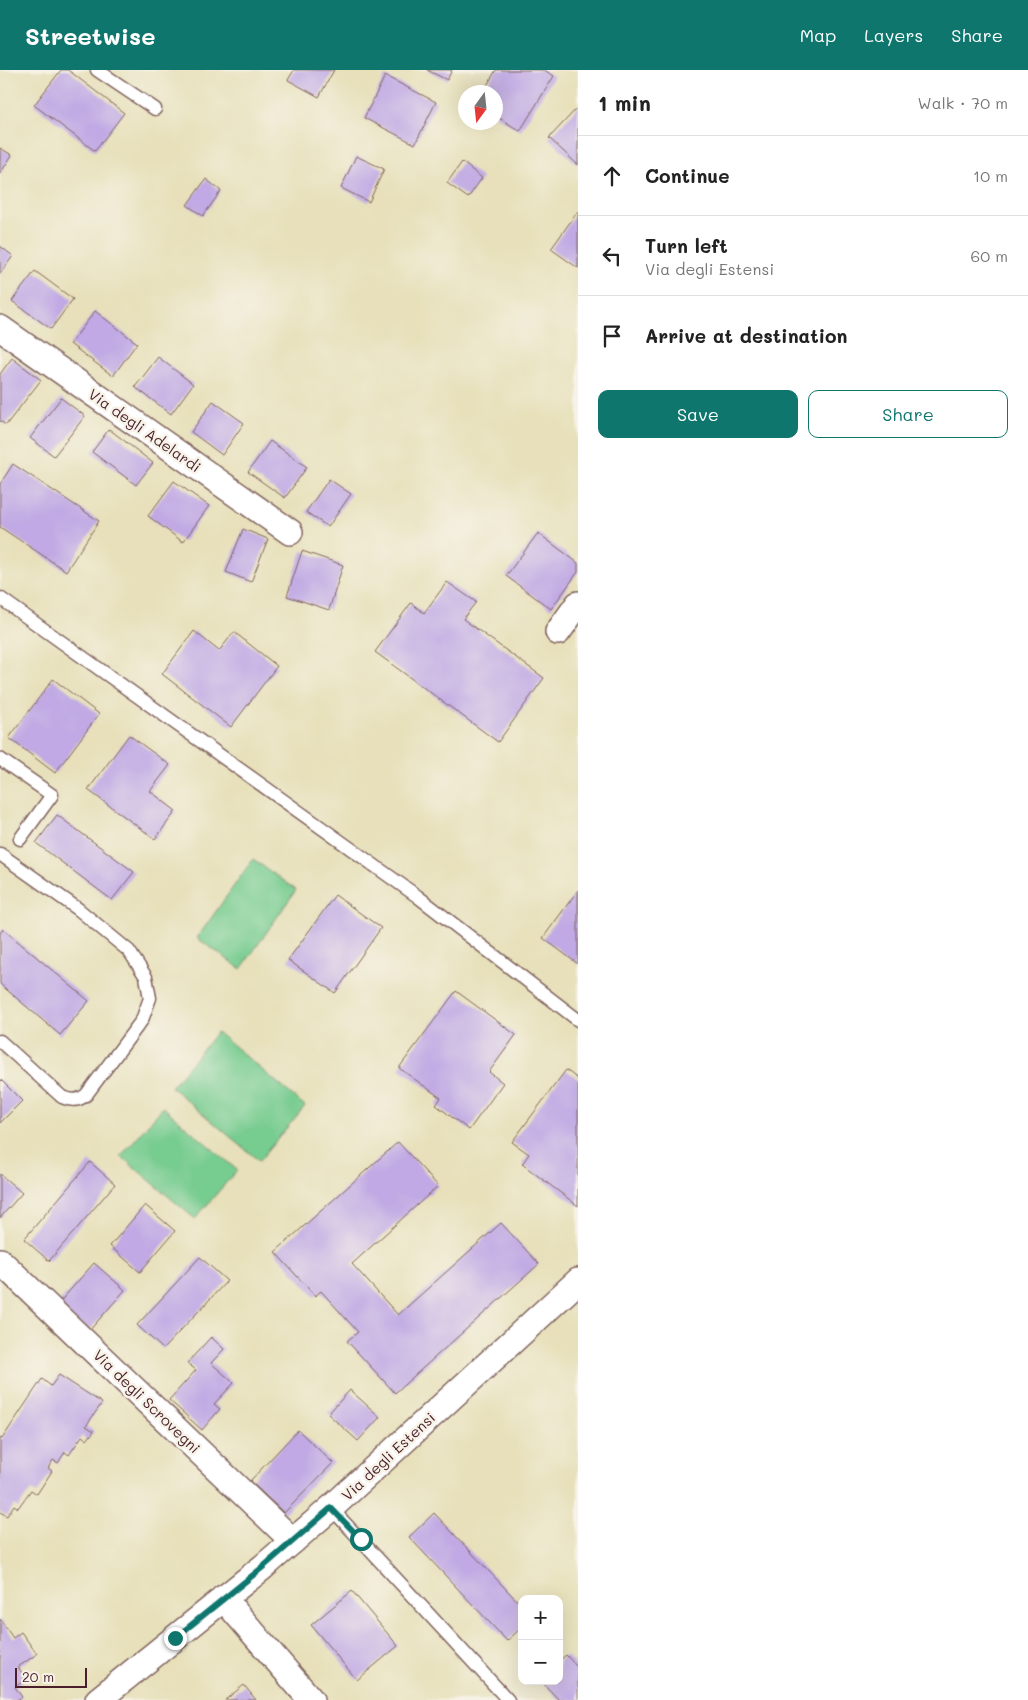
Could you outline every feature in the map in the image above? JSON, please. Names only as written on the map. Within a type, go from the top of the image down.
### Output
[{"type":"street","name":"Via degli Adelardi","points":[[0,328],[290,532]]},
{"type":"street","points":[[558,632],[578,604]]},
{"type":"street","name":"Via degli Scrovegni","points":[[0,1261],[293,1541]]},
{"type":"street","name":"Via degli Estensi","points":[[98,1700],[331,1508],[578,1281]]},
{"type":"street","points":[[223,1598],[311,1700]]},
{"type":"lane","points":[[97,70],[155,109]]},
{"type":"lane","points":[[0,598],[417,896],[578,1020]]},
{"type":"lane","points":[[0,759],[52,795],[20,839]]},
{"type":"lane","points":[[0,854],[78,909],[129,951],[146,977],[150,998],[142,1020],[86,1095],[80,1099],[71,1100],[62,1097],[0,1041]]},
{"type":"lane","points":[[331,1508],[508,1700]]},
{"type":"green space","points":[[253,859],[296,890],[241,969],[197,938]]},
{"type":"green space","points":[[217,1032],[305,1106],[259,1161],[171,1087]]},
{"type":"green space","points":[[163,1107],[237,1170],[195,1219],[121,1156]]},
{"type":"building","points":[[61,70],[68,70],[124,113],[95,151],[34,105]]},
{"type":"building","points":[[294,70],[334,70],[319,97],[288,80]]},
{"type":"building","points":[[427,70],[452,70],[447,80]]},
{"type":"building","points":[[496,70],[544,70],[554,76],[520,131],[503,120],[503,85],[487,85]]},
{"type":"building","points":[[385,76],[436,102],[415,144],[364,118]]},
{"type":"building","points":[[578,107],[578,165],[549,138]]},
{"type":"building","points":[[0,148],[12,155],[0,174]]},
{"type":"building","points":[[356,156],[384,169],[369,202],[341,188]]},
{"type":"building","points":[[462,162],[482,178],[468,198],[447,183]]},
{"type":"building","points":[[206,179],[221,191],[203,216],[187,205]]},
{"type":"building","points":[[578,211],[578,268],[551,249]]},
{"type":"building","points":[[0,246],[13,256],[0,274]]},
{"type":"building","points":[[35,271],[73,299],[51,329],[12,301]]},
{"type":"building","points":[[95,311],[137,343],[113,376],[70,344]]},
{"type":"building","points":[[158,357],[193,384],[171,414],[135,387]]},
{"type":"building","points":[[12,358],[41,380],[6,425],[0,421],[0,374]]},
{"type":"building","points":[[61,398],[85,416],[54,456],[30,438]]},
{"type":"building","points":[[213,401],[244,423],[222,455],[191,432]]},
{"type":"building","points":[[109,429],[153,463],[136,485],[92,452]]},
{"type":"building","points":[[270,441],[307,467],[285,498],[248,472]]},
{"type":"building","points":[[13,464],[99,521],[66,571],[0,527],[0,484]]},
{"type":"building","points":[[329,479],[351,494],[328,527],[306,512]]},
{"type":"building","points":[[174,481],[209,506],[183,542],[148,516]]},
{"type":"building","points":[[243,529],[268,539],[251,582],[226,572]]},
{"type":"building","points":[[538,533],[578,563],[578,572],[551,609],[506,576]]},
{"type":"building","points":[[302,551],[343,565],[329,610],[287,596]]},
{"type":"building","points":[[447,582],[476,602],[463,619],[544,678],[498,742],[375,652],[411,603],[424,613]]},
{"type":"building","points":[[194,631],[219,651],[234,632],[277,666],[231,727],[162,674]]},
{"type":"building","points":[[53,679],[99,714],[55,773],[9,738]]},
{"type":"building","points":[[129,735],[170,765],[150,791],[176,811],[155,839],[88,790]]},
{"type":"building","points":[[57,815],[134,872],[112,900],[36,843]]},
{"type":"building","points":[[578,890],[578,964],[543,938]]},
{"type":"building","points":[[335,895],[381,928],[335,993],[288,960]]},
{"type":"building","points":[[3,929],[89,1001],[60,1035],[0,984],[0,933]]},
{"type":"building","points":[[456,991],[516,1035],[489,1072],[503,1083],[469,1130],[436,1105],[441,1098],[399,1068]]},
{"type":"building","points":[[566,1070],[578,1079],[578,1206],[522,1164],[529,1154],[512,1142]]},
{"type":"building","points":[[0,1079],[22,1101],[0,1123]]},
{"type":"building","points":[[398,1142],[438,1186],[352,1264],[398,1315],[501,1223],[539,1264],[395,1393],[347,1341],[358,1332],[321,1291],[315,1296],[275,1252]]},
{"type":"building","points":[[90,1162],[115,1184],[49,1261],[24,1239]]},
{"type":"building","points":[[0,1174],[22,1193],[0,1218]]},
{"type":"building","points":[[145,1205],[175,1231],[140,1272],[110,1246]]},
{"type":"building","points":[[200,1257],[227,1281],[163,1349],[137,1325]]},
{"type":"building","points":[[94,1263],[125,1290],[88,1332],[57,1305]]},
{"type":"building","points":[[211,1337],[224,1349],[211,1363],[234,1383],[214,1404],[220,1409],[202,1430],[169,1400],[196,1370],[187,1363]]},
{"type":"building","points":[[59,1375],[102,1403],[86,1426],[94,1431],[87,1440],[82,1436],[69,1455],[65,1452],[58,1463],[53,1460],[48,1468],[52,1471],[37,1494],[31,1490],[18,1508],[14,1505],[7,1516],[0,1512],[0,1438],[2,1439],[42,1379],[51,1386]]},
{"type":"building","points":[[350,1390],[380,1417],[358,1441],[328,1414]]},
{"type":"building","points":[[298,1430],[333,1463],[284,1513],[250,1481]]},
{"type":"building","points":[[434,1513],[518,1602],[518,1631],[507,1641],[409,1537]]},
{"type":"building","points":[[352,1591],[398,1646],[357,1680],[311,1625]]},
{"type":"building","points":[[0,1619],[13,1638],[21,1632],[37,1654],[18,1667],[26,1679],[15,1687],[22,1697],[17,1700],[0,1700]]},
{"type":"building","points":[[566,1655],[578,1668],[578,1700],[559,1700],[545,1685],[563,1685],[563,1658]]},
{"type":"building","points":[[244,1685],[256,1700],[225,1700]]},
{"type":"route","points":[[175,1638],[263,1567],[331,1508],[361,1539]]}]
